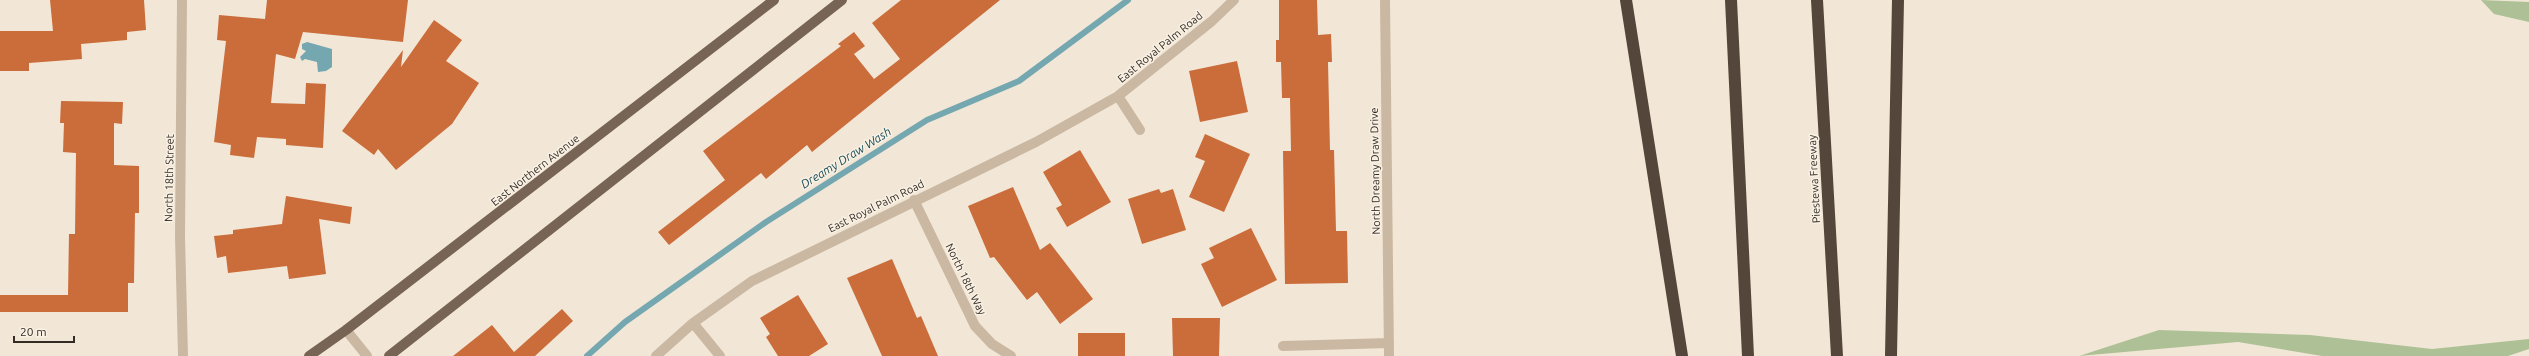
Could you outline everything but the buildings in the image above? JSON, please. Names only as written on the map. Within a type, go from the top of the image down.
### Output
[{"type":"highway","points":[[1626,0],[1682,356]]},
{"type":"highway","points":[[1731,0],[1748,356]]},
{"type":"highway","name":"Piestewa Freeway","points":[[1818,0],[1837,356]]},
{"type":"highway","points":[[1891,356],[1898,0]]},
{"type":"main road","name":"East Northern Avenue","points":[[309,356],[346,330],[774,0]]},
{"type":"main road","points":[[389,356],[842,0]]},
{"type":"street","name":"North 18th Street","points":[[182,0],[180,236],[183,356]]},
{"type":"street","name":"East Royal Palm Road","points":[[656,356],[693,323],[752,281],[914,200],[1036,142],[1118,96],[1212,21],[1234,0]]},
{"type":"street","name":"North Dreamy Draw Drive","points":[[1385,0],[1389,356]]},
{"type":"street","name":"East Royal Palm Road","points":[[1118,96],[1140,130]]},
{"type":"street","name":"North 18th Way","points":[[914,200],[975,326],[992,344],[1011,356]]},
{"type":"street","points":[[693,323],[720,356]]},
{"type":"street","points":[[346,330],[367,356]]},
{"type":"street","points":[[1283,346],[1389,343]]},
{"type":"green space","points":[[2481,0],[2529,2],[2529,22],[2494,14]]},
{"type":"green space","points":[[2159,330],[2310,335],[2432,349],[2529,339],[2529,349],[2508,356],[2322,356],[2238,342],[2079,356]]},
{"type":"water","points":[[307,42],[332,49],[332,67],[326,71],[318,72],[317,62],[305,59],[302,61],[300,57],[306,51],[302,49],[302,44]]},
{"type":"waterway","name":"Dreamy Draw Wash","points":[[587,356],[625,322],[766,222],[927,120],[1019,81],[1128,0]]}]
